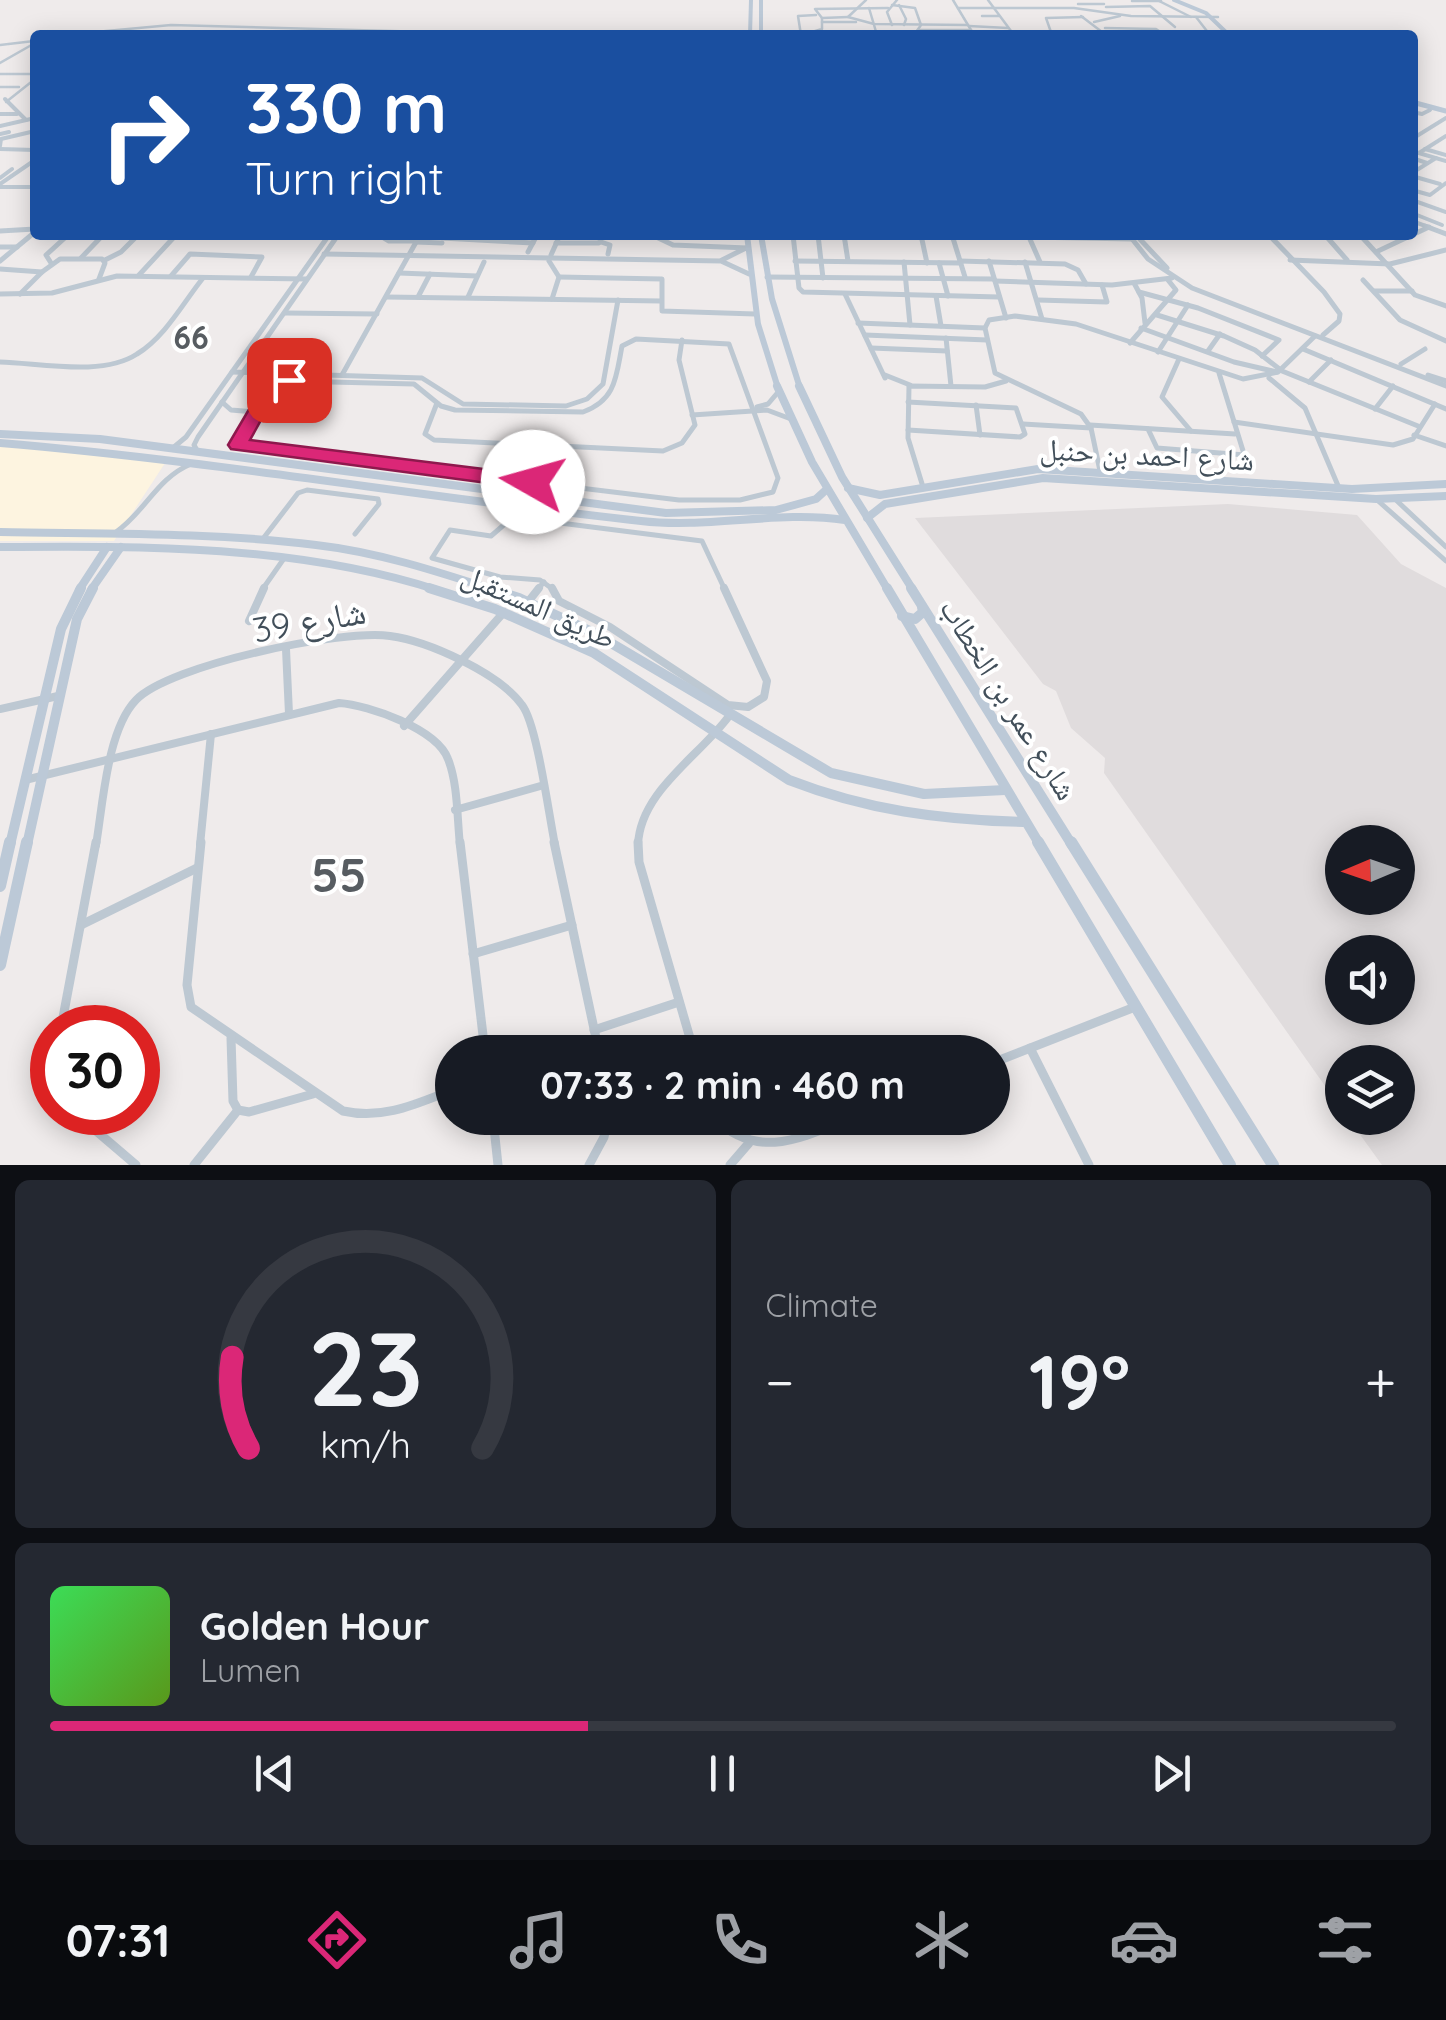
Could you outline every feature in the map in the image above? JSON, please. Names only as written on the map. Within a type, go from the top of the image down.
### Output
[{"type":"street","points":[[750,30],[751,0]]},
{"type":"street","points":[[761,0],[761,30]]},
{"type":"street","points":[[827,0],[835,17]]},
{"type":"street","points":[[848,17],[866,0]]},
{"type":"street","points":[[953,0],[971,30]]},
{"type":"street","points":[[988,0],[1009,28]]},
{"type":"street","points":[[1043,0],[1047,4]]},
{"type":"street","points":[[1114,0],[1122,6]]},
{"type":"street","points":[[1132,0],[1138,6]]},
{"type":"street","points":[[1132,0],[1159,0],[1194,17],[1206,30]]},
{"type":"street","points":[[1174,0],[1215,17]]},
{"type":"street","points":[[1181,0],[1215,17],[1228,30]]},
{"type":"street","points":[[1147,1],[1152,5]]},
{"type":"street","points":[[898,2],[906,20],[904,25]]},
{"type":"street","points":[[912,30],[822,20],[814,8],[868,8],[898,2],[914,7],[918,30]]},
{"type":"street","points":[[1040,8],[1037,4],[1150,7],[1175,27]]},
{"type":"street","points":[[958,8],[1069,5],[1083,18],[1110,30]]},
{"type":"street","points":[[1103,5],[1120,15],[1215,17]]},
{"type":"street","points":[[890,6],[893,30]]},
{"type":"street","points":[[868,8],[875,30]]},
{"type":"street","points":[[800,30],[798,16],[816,15]]},
{"type":"street","points":[[981,15],[1000,16]]},
{"type":"street","points":[[981,15],[990,28]]},
{"type":"street","points":[[1096,24],[1120,15]]},
{"type":"street","points":[[822,20],[848,17],[855,22]]},
{"type":"street","points":[[1050,30],[1046,18],[1083,18]]},
{"type":"street","points":[[818,30],[822,20]]},
{"type":"street","points":[[839,22],[841,30]]},
{"type":"street","points":[[855,22],[856,30]]},
{"type":"street","points":[[1096,24],[1101,30]]},
{"type":"street","points":[[118,30],[172,25],[330,30]]},
{"type":"street","points":[[892,27],[904,25],[916,30]]},
{"type":"street","points":[[960,30],[969,27]]},
{"type":"street","points":[[931,30],[1009,28]]},
{"type":"street","points":[[1105,28],[1157,30]]},
{"type":"street","points":[[135,30],[253,30]]},
{"type":"street","points":[[0,44],[30,41]]},
{"type":"street","points":[[0,44],[30,41]]},
{"type":"street","points":[[0,60],[26,44],[23,42]]},
{"type":"street","points":[[0,60],[30,44]]},
{"type":"street","points":[[2,75],[30,77]]},
{"type":"street","points":[[30,81],[2,102],[30,120]]},
{"type":"street","points":[[0,87],[23,87]]},
{"type":"street","points":[[1418,107],[1446,114]]},
{"type":"street","points":[[1418,107],[1446,114]]},
{"type":"street","points":[[0,114],[18,114]]},
{"type":"street","points":[[1418,136],[1446,114]]},
{"type":"street","points":[[1,126],[30,120]]},
{"type":"street","points":[[1,126],[11,134]]},
{"type":"street","points":[[1418,130],[1424,132]]},
{"type":"street","points":[[0,134],[30,132]]},
{"type":"street","points":[[11,134],[0,139],[0,147],[30,151]]},
{"type":"street","points":[[1418,156],[1444,139]]},
{"type":"street","points":[[1433,144],[1446,148]]},
{"type":"street","points":[[1426,149],[1446,158]]},
{"type":"street","points":[[1,179],[30,155]]},
{"type":"street","points":[[1,179],[30,155]]},
{"type":"street","points":[[1418,157],[1446,158]]},
{"type":"street","points":[[1418,158],[1428,163]]},
{"type":"street","points":[[1418,170],[1436,158]]},
{"type":"street","points":[[1418,176],[1445,184]]},
{"type":"street","points":[[1,179],[30,186]]},
{"type":"street","points":[[1418,192],[1430,195],[1445,184]]},
{"type":"street","points":[[1433,190],[1446,194]]},
{"type":"street","points":[[1418,202],[1446,212]]},
{"type":"street","points":[[1418,215],[1444,224]]},
{"type":"street","points":[[1418,224],[1446,234]]},
{"type":"street","points":[[1418,234],[1444,224]]},
{"type":"street","points":[[0,231],[30,231]]},
{"type":"street","points":[[0,261],[30,236]]},
{"type":"street","points":[[50,263],[46,255],[62,240]]},
{"type":"street","points":[[81,258],[98,240]]},
{"type":"street","points":[[20,294],[50,263],[81,258],[105,260],[133,240]]},
{"type":"street","points":[[139,276],[171,240]]},
{"type":"street","points":[[168,449],[186,437],[325,240]]},
{"type":"street","points":[[198,458],[194,445],[198,437],[334,240]]},
{"type":"street","points":[[387,240],[443,241]]},
{"type":"street","points":[[342,375],[418,240]]},
{"type":"street","points":[[481,252],[487,240]]},
{"type":"street","points":[[490,240],[533,243]]},
{"type":"street","points":[[528,252],[535,240]]},
{"type":"street","points":[[552,299],[559,277],[550,258],[558,240]]},
{"type":"street","points":[[556,243],[584,240]]},
{"type":"street","points":[[605,240],[610,244],[608,254]]},
{"type":"street","points":[[662,240],[673,245],[746,248]]},
{"type":"street","name":"شارع عمر بن الخطاب","points":[[747,240],[756,314],[769,362],[791,419],[827,489],[1225,1164]]},
{"type":"street","name":"شارع عمر بن الخطاب","points":[[762,240],[781,340],[821,438],[848,488],[1273,1165]]},
{"type":"street","points":[[793,240],[803,292],[1000,297]]},
{"type":"street","points":[[819,240],[823,278]]},
{"type":"street","points":[[845,240],[848,261]]},
{"type":"street","points":[[922,240],[927,262]]},
{"type":"street","points":[[953,240],[966,277]]},
{"type":"street","points":[[1035,240],[1040,262]]},
{"type":"street","points":[[1136,240],[1148,258],[1170,278],[1444,383]]},
{"type":"street","points":[[1137,240],[1172,272],[1220,298],[1444,383]]},
{"type":"street","points":[[1273,240],[1290,260],[1308,272],[1340,314],[1323,335]]},
{"type":"street","points":[[1329,240],[1348,261]]},
{"type":"street","points":[[1365,240],[1412,292],[1446,306]]},
{"type":"street","points":[[1376,252],[1405,240]]},
{"type":"street","points":[[0,247],[17,248]]},
{"type":"street","points":[[721,261],[746,248]]},
{"type":"street","points":[[1290,260],[1419,260],[1446,250]]},
{"type":"street","points":[[171,276],[190,254],[262,257],[251,278]]},
{"type":"street","points":[[324,254],[721,261],[749,274]]},
{"type":"street","points":[[99,279],[105,260]]},
{"type":"street","points":[[795,261],[1040,262],[1074,267],[1086,284]]},
{"type":"street","points":[[468,298],[484,262]]},
{"type":"street","points":[[904,262],[910,324]]},
{"type":"street","points":[[989,262],[1006,318]]},
{"type":"street","points":[[1025,262],[1042,318]]},
{"type":"street","points":[[939,263],[948,296]]},
{"type":"street","points":[[0,269],[42,272]]},
{"type":"street","points":[[399,273],[477,276]]},
{"type":"street","points":[[418,297],[430,274]]},
{"type":"street","points":[[0,294],[52,294],[99,279],[139,276],[307,279]]},
{"type":"street","points":[[2,364],[108,363],[129,359],[142,350],[204,277]]},
{"type":"street","points":[[559,277],[664,279],[660,309],[664,312],[756,314]]},
{"type":"street","points":[[766,277],[966,277],[1102,286],[1170,278]]},
{"type":"street","points":[[1130,343],[1170,300],[1176,290],[1170,278]]},
{"type":"street","points":[[1363,280],[1400,320],[1446,341]]},
{"type":"street","points":[[1134,283],[1139,292],[1143,326]]},
{"type":"street","points":[[1076,284],[1082,301]]},
{"type":"street","points":[[1038,300],[1109,301],[1102,286]]},
{"type":"street","points":[[1373,291],[1412,292]]},
{"type":"street","points":[[1139,292],[1188,305],[1279,340],[1262,356]]},
{"type":"street","points":[[845,294],[884,376],[911,385],[989,387],[1006,381]]},
{"type":"street","points":[[386,296],[661,301]]},
{"type":"street","points":[[936,296],[942,326]]},
{"type":"street","points":[[232,372],[422,378],[454,401],[468,405],[574,404],[593,396],[603,384],[618,300]]},
{"type":"street","points":[[1158,352],[1188,305]]},
{"type":"street","points":[[284,312],[377,314]]},
{"type":"street","points":[[1157,315],[1220,334],[1262,356],[1281,372]]},
{"type":"street","points":[[1207,330],[1216,315]]},
{"type":"street","points":[[984,328],[990,320],[1042,318],[1245,379],[1269,378],[1281,372],[1315,336]]},
{"type":"street","points":[[858,322],[984,328]]},
{"type":"street","points":[[1233,340],[1244,325]]},
{"type":"street","points":[[1143,326],[1208,352],[1309,382],[1418,426]]},
{"type":"street","points":[[984,328],[993,369],[1006,381],[1075,409],[1091,427],[1100,472]]},
{"type":"street","points":[[1208,352],[1220,334]]},
{"type":"street","points":[[864,336],[987,340]]},
{"type":"street","points":[[946,338],[951,386]]},
{"type":"street","points":[[636,340],[728,343],[778,483],[773,492],[761,498],[679,500],[240,446],[238,440],[270,388],[289,380],[414,384],[437,403],[455,410],[587,411],[613,392],[624,344],[636,340]]},
{"type":"street","points":[[437,403],[425,434],[430,440],[648,453],[668,450],[687,440],[695,425],[679,360],[682,340]]},
{"type":"street","points":[[762,340],[774,344],[781,340]]},
{"type":"street","points":[[870,348],[948,351]]},
{"type":"street","points":[[1303,349],[1446,409]]},
{"type":"street","points":[[1401,364],[1425,349]]},
{"type":"street","points":[[769,362],[774,355],[788,359]]},
{"type":"street","points":[[1179,359],[1162,397],[1191,431]]},
{"type":"street","points":[[1309,382],[1331,360]]},
{"type":"street","points":[[1148,429],[1157,448],[1245,455],[1235,434],[1219,373]]},
{"type":"street","points":[[1269,378],[1302,405],[1338,488]]},
{"type":"street","points":[[911,385],[908,430],[914,467],[926,491]]},
{"type":"street","points":[[1375,408],[1394,386]]},
{"type":"street","points":[[750,410],[768,404],[780,391]]},
{"type":"street","points":[[222,402],[236,412]]},
{"type":"street","points":[[908,402],[1016,408],[1023,424],[1023,437],[908,430]]},
{"type":"street","points":[[1234,422],[1393,445],[1408,442],[1435,404]]},
{"type":"street","points":[[976,405],[980,435]]},
{"type":"street","points":[[692,415],[772,410],[791,419]]},
{"type":"street","points":[[210,420],[236,412],[255,412]]},
{"type":"street","points":[[1023,424],[1235,434]]},
{"type":"street","points":[[0,434],[100,439],[168,449],[198,458]]},
{"type":"street","points":[[1414,435],[1446,446]]},
{"type":"street","points":[[186,437],[198,437]]},
{"type":"street","points":[[91,449],[100,439]]},
{"type":"street","points":[[0,443],[198,458],[645,522],[737,523],[810,514],[845,520]]},
{"type":"street","points":[[134,527],[164,476],[164,466],[154,456]]},
{"type":"street","points":[[164,476],[198,458]]},
{"type":"street","name":"شارع احمد بن حنبل","points":[[867,518],[885,504],[926,491],[1019,470],[1100,472],[1376,500],[1446,496]]},
{"type":"street","points":[[305,472],[666,513],[718,514],[803,506],[827,489]]},
{"type":"street","name":"شارع احمد بن حنبل","points":[[848,488],[880,495],[1043,478],[1250,487],[1406,489],[1446,484]]},
{"type":"street","points":[[262,540],[298,493],[307,490],[378,500],[379,504],[355,534]]},
{"type":"street","points":[[1376,500],[1446,562]]},
{"type":"street","points":[[1396,500],[1446,548]]},
{"type":"street","points":[[512,517],[697,538],[705,546],[767,682],[764,697],[748,707],[728,705],[610,627],[559,602],[554,588],[535,579],[500,578],[434,560],[432,555],[450,530],[491,536],[512,517]]},
{"type":"street","name":"طريق المستقبل","points":[[0,532],[116,532],[134,527],[386,557],[524,600],[605,639],[808,762],[862,783],[940,795],[1005,790]]},
{"type":"street","points":[[21,546],[32,532]]},
{"type":"street","points":[[216,551],[224,536]]},
{"type":"street","name":"طريق المستقبل","points":[[0,547],[216,551],[286,556],[389,574],[506,612],[568,640],[642,682],[790,780],[842,801],[933,820],[1023,822]]},
{"type":"street","points":[[0,886],[65,616],[108,547]]},
{"type":"street","points":[[0,965],[58,696],[82,608],[121,547]]},
{"type":"street","points":[[249,620],[261,591],[286,556]]},
{"type":"street","points":[[524,600],[535,579]]},
{"type":"street","points":[[524,600],[544,582]]},
{"type":"street","points":[[902,616],[914,619],[923,612],[922,607]]},
{"type":"street","points":[[404,726],[506,612]]},
{"type":"street","name":"شارع 39","points":[[65,1005],[122,719],[153,686],[183,673],[380,634],[398,637],[498,680],[522,702],[530,720],[595,1035]]},
{"type":"street","points":[[924,653],[934,642],[947,646]]},
{"type":"street","points":[[286,650],[289,714]]},
{"type":"street","points":[[0,710],[58,696]]},
{"type":"street","points":[[24,781],[346,702],[359,704],[434,740],[445,752],[455,810],[483,1035]]},
{"type":"street","points":[[689,1035],[639,862],[637,835],[650,804],[719,734],[729,716]]},
{"type":"street","points":[[211,734],[188,1000],[196,1012],[338,1111],[362,1117],[388,1114],[435,1096]]},
{"type":"street","points":[[455,810],[544,784]]},
{"type":"street","points":[[80,926],[198,868]]},
{"type":"street","points":[[472,954],[572,925]]},
{"type":"street","points":[[594,1030],[680,1002]]},
{"type":"street","points":[[1010,1055],[1135,1007]]},
{"type":"street","points":[[231,1037],[233,1101],[238,1110]]},
{"type":"street","points":[[1030,1048],[1090,1165]]},
{"type":"street","points":[[238,1110],[249,1112],[313,1094]]},
{"type":"street","points":[[194,1165],[238,1110]]},
{"type":"street","points":[[101,1135],[136,1165]]},
{"type":"street","points":[[495,1135],[498,1165]]},
{"type":"street","points":[[589,1165],[604,1135]]},
{"type":"street","points":[[732,1135],[749,1143],[782,1143],[804,1135]]},
{"type":"street","points":[[730,1165],[749,1143]]},
{"type":"shaded area","points":[[0,442],[169,457],[114,541],[0,541]]},
{"type":"shaded area","points":[[1228,504],[1357,515],[1401,564],[1446,588],[1446,1165],[1382,1165],[1360,1135],[1415,1135],[1415,1045],[1325,1045],[1325,1086],[1104,773],[1105,758],[1071,728],[1056,691],[1043,684],[915,518]]},
{"type":"district","name":"66","points":[[191,337]]},
{"type":"district","name":"55","points":[[339,874]]},
{"type":"route","points":[[289,380],[270,388],[238,445],[533,482]]}]
